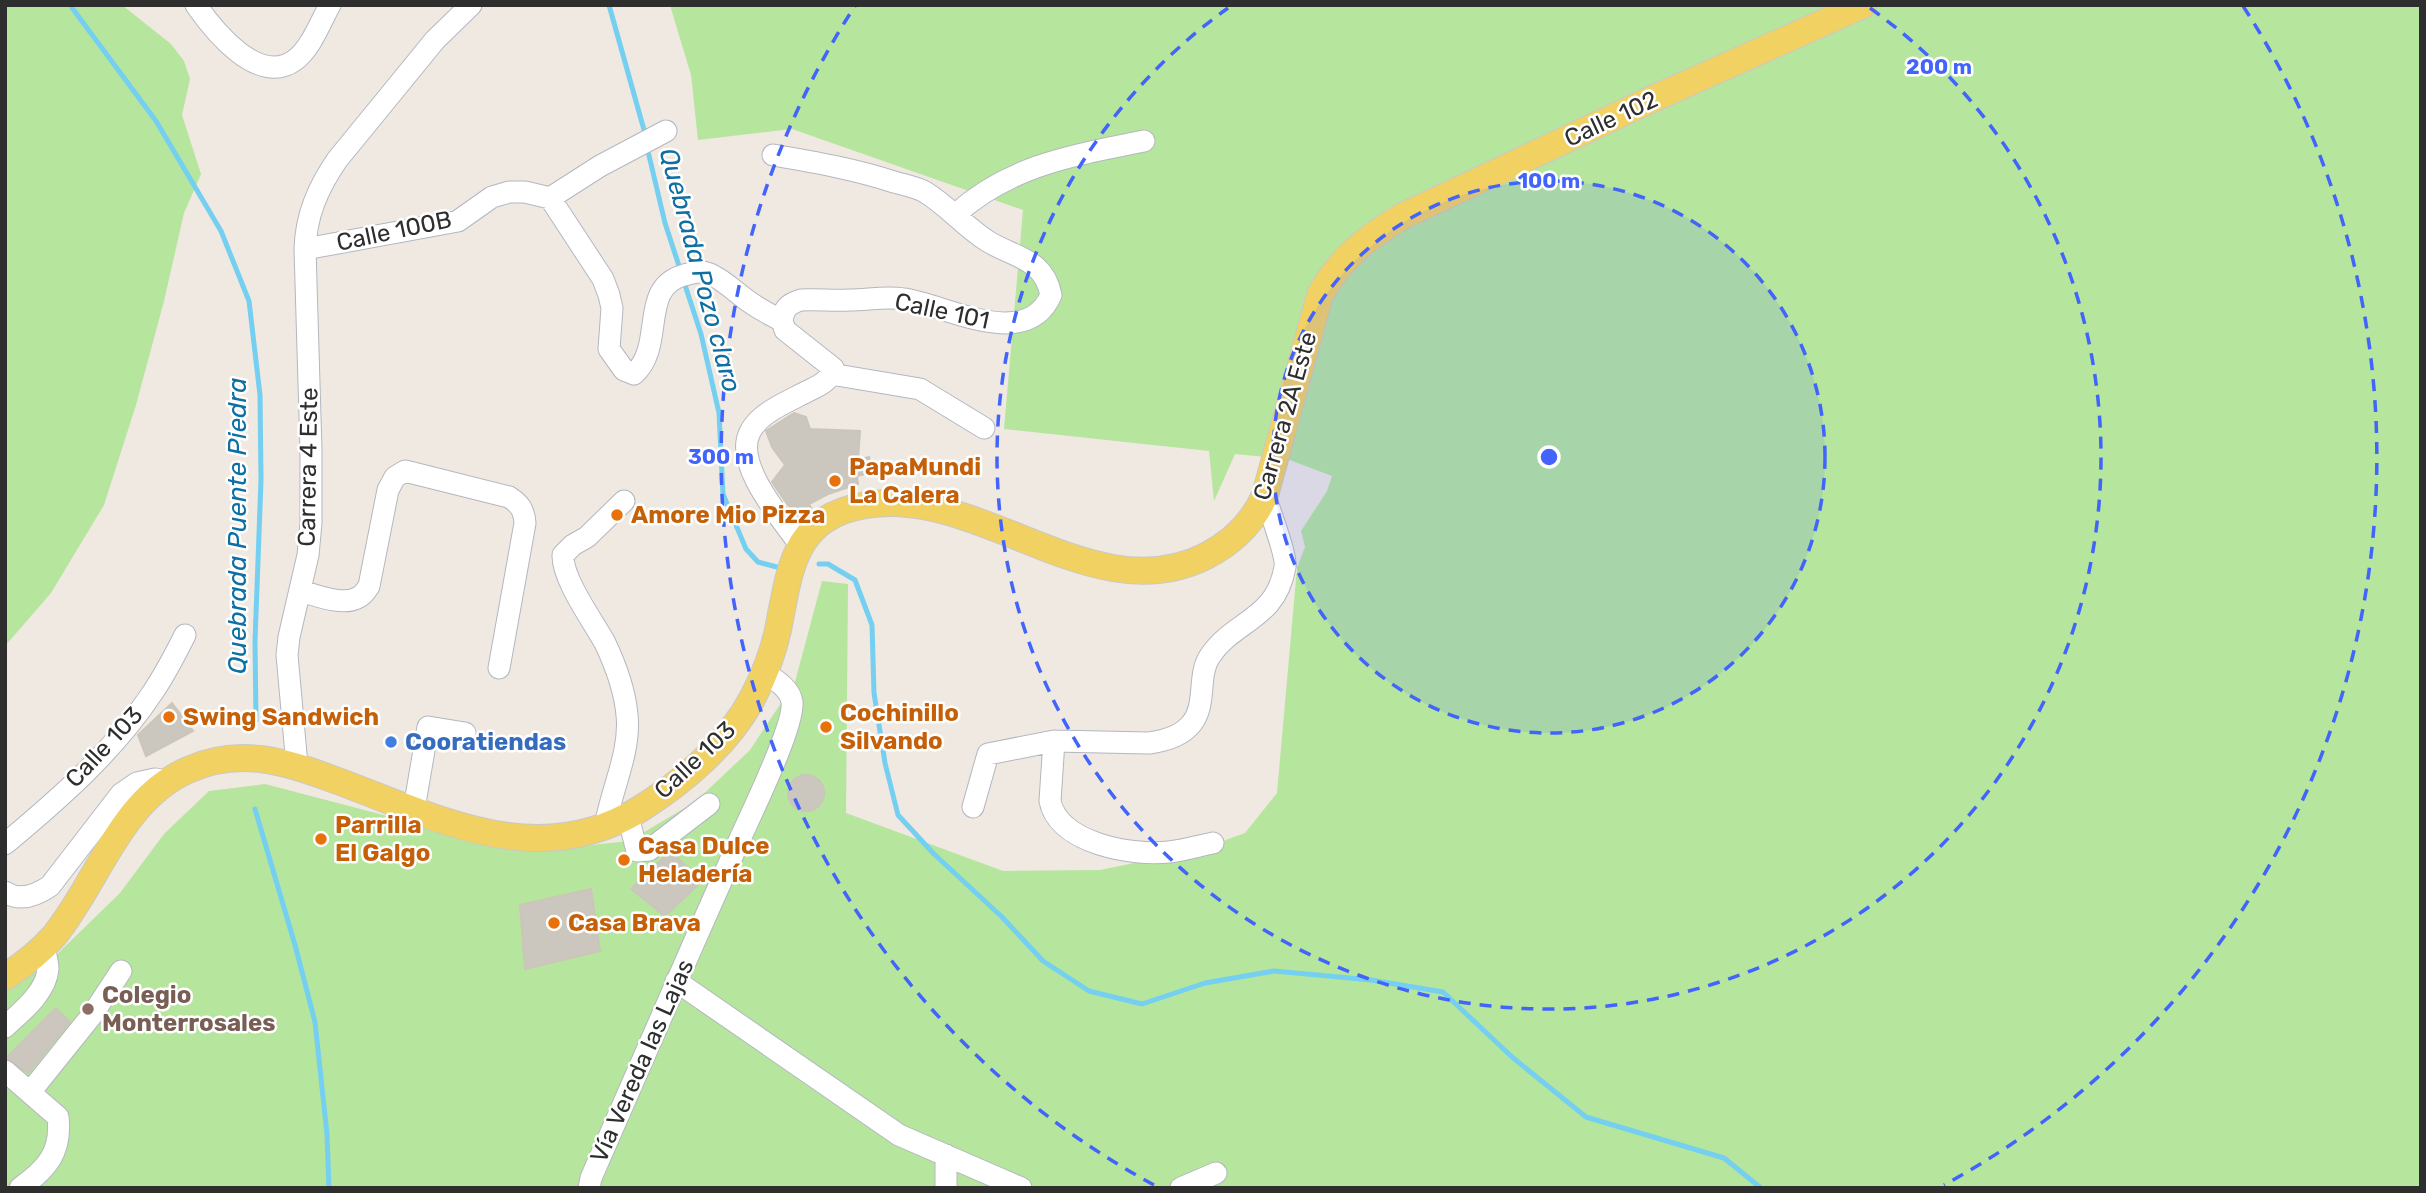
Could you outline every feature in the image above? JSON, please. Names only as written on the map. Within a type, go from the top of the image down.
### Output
[{"type":"main road","name":"Calle 102","points":[[1315,309],[1329,279],[1351,252],[1371,235],[1403,216],[1648,101],[1863,5]]},
{"type":"main road","name":"Carrera 2A Este","points":[[1219,549],[1247,526],[1265,495],[1315,309]]},
{"type":"main road","name":"Calle 103","points":[[5,977],[55,934],[130,819],[149,796],[188,770],[228,760],[265,759],[297,765],[482,833],[514,838],[570,836],[617,821],[650,803],[712,751],[745,712],[775,643],[788,578],[800,545],[816,525],[836,513],[868,505],[917,504],[951,512],[1108,568],[1152,570],[1179,566],[1219,549]]},
{"type":"street","points":[[196,5],[233,50],[270,67],[285,66],[304,52],[330,5]]},
{"type":"street","name":"Carrera 4 Este","points":[[297,765],[287,655],[310,539],[305,250],[313,202],[337,160],[435,40],[471,5]]},
{"type":"street","points":[[662,133],[600,166],[550,198],[603,279],[611,308],[609,349],[624,370],[634,374],[644,365],[660,292],[669,281],[686,275],[710,274],[754,306],[782,321],[785,330],[829,362],[833,368],[826,381],[763,418],[750,431],[747,446],[754,478],[800,545]]},
{"type":"street","points":[[956,215],[973,199],[997,183],[1031,169],[1065,157],[1144,141]]},
{"type":"street","name":"Calle 101","points":[[773,155],[858,170],[922,191],[982,237],[1029,261],[1045,275],[1051,295],[1041,310],[1026,321],[999,323],[901,298],[813,299],[790,303],[783,312],[782,321]]},
{"type":"street","name":"Calle 100B","points":[[305,250],[458,221],[492,197],[509,192],[524,192],[550,198]]},
{"type":"street","points":[[831,374],[920,389],[984,428]]},
{"type":"street","points":[[300,591],[351,601],[360,597],[369,586],[388,491],[395,477],[405,471],[509,497],[518,503],[524,513],[525,523],[499,668]]},
{"type":"street","points":[[973,807],[988,754],[1054,741],[1165,741],[1192,723],[1200,706],[1209,657],[1224,641],[1254,620],[1273,598],[1282,579],[1286,563],[1265,495]]},
{"type":"street","points":[[624,501],[587,537],[563,555],[565,568],[576,593],[606,646],[627,715],[627,738],[617,821],[637,851],[642,852],[649,850],[709,804]]},
{"type":"street","name":"Calle 103","points":[[5,844],[96,762],[132,721],[160,681],[185,635]]},
{"type":"street","name":"Vía Vereda las Lajas","points":[[589,1188],[676,981],[769,774],[792,713],[789,693],[764,672]]},
{"type":"street","points":[[414,809],[428,727],[464,733]]},
{"type":"street","points":[[1054,741],[1052,810],[1072,831],[1090,841],[1129,851],[1169,852],[1213,843]]},
{"type":"street","name":"Calle 103","points":[[5,892],[11,896],[26,897],[50,886],[121,794],[138,783],[155,779],[168,781]]},
{"type":"street","points":[[5,1027],[27,1007],[45,979],[48,967],[44,946]]},
{"type":"street","points":[[31,1091],[92,1015],[121,971]]},
{"type":"street","points":[[676,981],[899,1135],[1021,1188]]},
{"type":"street","points":[[5,1071],[58,1117],[60,1133],[57,1147],[41,1173],[20,1188]]},
{"type":"street","points":[[946,1155],[946,1188]]},
{"type":"street","points":[[1181,1188],[1216,1173]]},
{"type":"green space","points":[[5,5],[122,5],[171,44],[184,61],[190,79],[182,115],[201,174],[184,213],[136,405],[104,505],[51,593],[5,646]]},
{"type":"green space","points":[[670,5],[2421,5],[2421,1188],[5,1188],[5,989],[47,964],[120,893],[164,834],[209,791],[265,784],[414,823],[564,848],[629,841],[695,802],[750,750],[795,682],[822,581],[848,584],[846,813],[1003,871],[1100,870],[1198,850],[1245,833],[1277,793],[1297,568],[1305,547],[1301,531],[1327,491],[1332,476],[1287,459],[1235,454],[1214,501],[1209,451],[1004,429],[1023,210],[792,129],[698,140],[691,75]]},
{"type":"building","points":[[794,413],[806,417],[810,429],[860,431],[858,460],[869,457],[873,472],[857,476],[858,484],[809,504],[812,510],[799,521],[772,482],[785,465],[772,447],[766,431]]},
{"type":"building","name":"Swing Sandwich","points":[[172,703],[193,731],[146,756],[138,735]]},
{"type":"building","points":[[806,775],[819,780],[824,793],[819,806],[806,811],[793,806],[788,793],[793,780]]},
{"type":"building","points":[[671,851],[701,882],[665,916],[631,889]]},
{"type":"building","points":[[591,889],[600,951],[525,969],[520,905]]},
{"type":"building","name":"Colegio Monterrosales","points":[[56,1008],[70,1022],[28,1073],[6,1058]]},
{"type":"waterway","name":"Quebrada Puente Piedra","points":[[70,5],[156,121],[221,231],[249,301],[260,395],[256,721]]},
{"type":"waterway","name":"Quebrada Pozo claro","points":[[609,5],[646,137]]},
{"type":"waterway","name":"Quebrada Pozo claro","points":[[647,147],[665,223],[681,272]]},
{"type":"waterway","name":"Quebrada Pozo claro","points":[[684,282],[701,334],[719,413],[723,494],[746,549],[758,562],[777,567]]},
{"type":"waterway","name":"Quebrada Pozo claro","points":[[819,564],[828,564],[855,580],[872,625],[874,693],[885,763],[898,815],[1043,961],[1089,991],[1142,1004],[1205,983],[1274,971],[1371,980],[1443,992],[1512,1057],[1586,1117],[1724,1158],[1761,1188]]},
{"type":"waterway","name":"Quebrada Puente Piedra","points":[[255,809],[315,1022],[327,1134],[329,1188]]},
{"type":"place","name":"PapaMundi La Calera","points":[[835,481]]},
{"type":"place","name":"Amore Mio Pizza","points":[[617,515]]},
{"type":"place","name":"Swing Sandwich","points":[[169,717]]},
{"type":"place","name":"Cochinillo Silvando","points":[[826,727]]},
{"type":"place","name":"Cooratiendas","points":[[391,742]]},
{"type":"place","name":"Parrilla El Galgo","points":[[321,839]]},
{"type":"place","name":"Casa Dulce Heladería","points":[[624,860]]},
{"type":"place","name":"Casa Brava","points":[[554,923]]},
{"type":"place","name":"Colegio Monterrosales","points":[[88,1009]]}]
